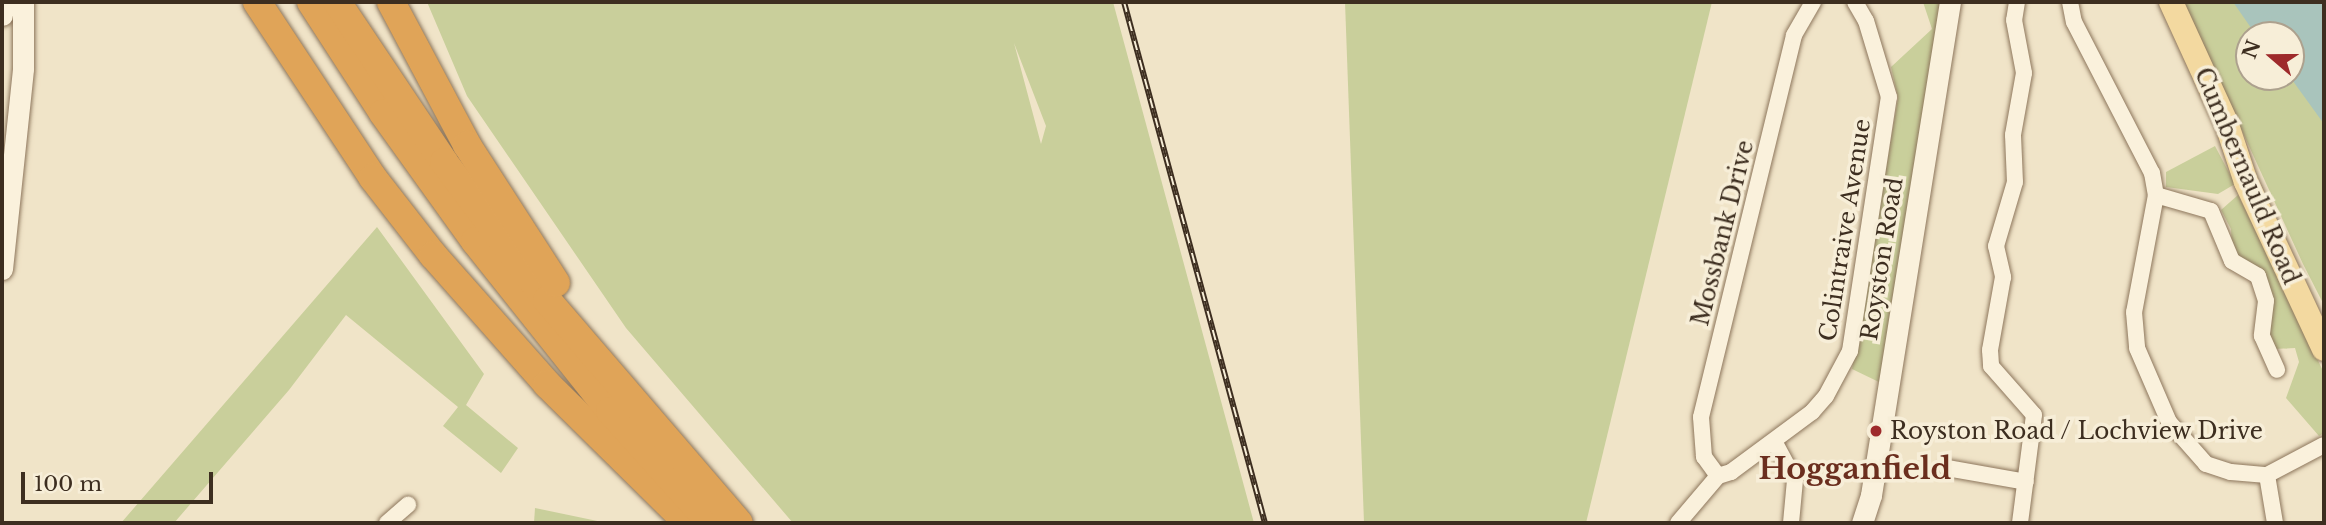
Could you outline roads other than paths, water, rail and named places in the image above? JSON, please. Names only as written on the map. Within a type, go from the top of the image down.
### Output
[{"type":"highway","points":[[257,2],[349,144],[433,255],[547,384],[688,523]]},
{"type":"highway","points":[[311,2],[383,113],[475,242],[610,411],[711,523]]},
{"type":"highway","points":[[337,2],[444,162],[547,300],[740,523]]},
{"type":"highway","points":[[391,2],[467,145],[532,248],[609,352],[747,523]]},
{"type":"main road","name":"Cumbernauld Road","points":[[2171,2],[2226,122],[2256,204],[2324,349]]},
{"type":"street","points":[[2,2],[2,15]]},
{"type":"street","points":[[2,269],[23,68],[23,2]]},
{"type":"street","name":"Mossbank Drive","points":[[1718,477],[1704,457],[1701,417],[1794,36],[1813,2]]},
{"type":"street","name":"Colintraive Avenue","points":[[1678,523],[1718,477],[1731,472],[1774,441],[1826,396],[1850,351],[1889,97],[1866,21],[1855,2]]},
{"type":"street","name":"Royston Road","points":[[1863,523],[1871,495],[1950,2]]},
{"type":"street","points":[[2017,2],[2014,20],[2024,73],[2013,135],[2015,182],[1996,246],[2002,286],[1990,350],[1991,366],[2034,415],[2020,523]]},
{"type":"street","points":[[2070,2],[2074,22],[2152,173],[2156,195],[2134,312],[2137,348],[2169,422],[2206,464],[2231,472],[2267,475],[2324,445]]},
{"type":"street","points":[[2156,195],[2211,211],[2232,261],[2258,276],[2266,301],[2262,336],[2277,370]]},
{"type":"street","points":[[1774,441],[1795,480],[1791,523]]},
{"type":"street","points":[[1947,468],[2026,482]]},
{"type":"street","points":[[2267,475],[2275,523]]},
{"type":"street","points":[[393,522],[408,505]]},
{"type":"water","points":[[2233,2],[2324,2],[2324,124],[2300,91],[2305,91],[2305,21],[2246,21]]},
{"type":"railway","points":[[1124,2],[1265,523]]},
{"type":"place","name":"Royston Road / Lochview Drive","points":[[1876,431]]},
{"type":"district","name":"Hogganfield","points":[[1855,469]]}]
